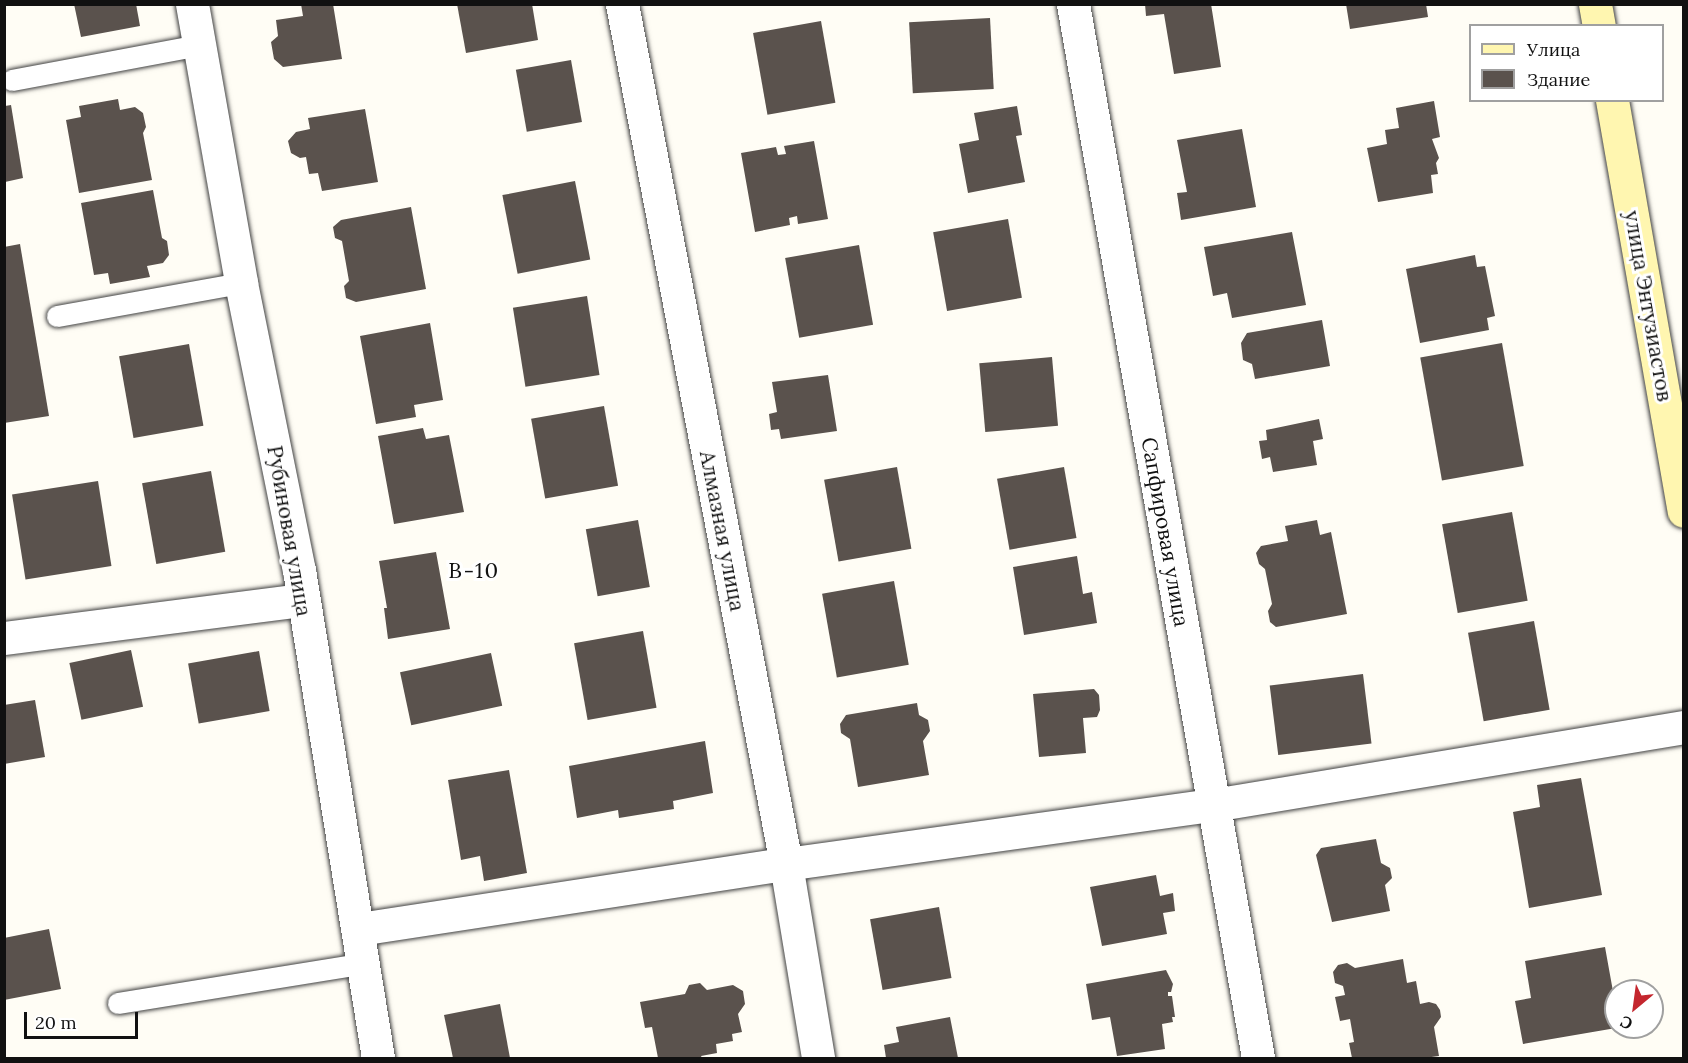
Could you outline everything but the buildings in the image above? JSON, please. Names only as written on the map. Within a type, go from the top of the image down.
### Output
[{"type":"street","name":"Рубиновая улица","points":[[192,4],[241,283],[299,570],[341,841],[359,929],[378,1059]]},
{"type":"street","name":"Алмазная улица","points":[[622,4],[786,864],[818,1059]]},
{"type":"street","name":"Сапфировая улица","points":[[1073,4],[1258,1059]]},
{"type":"street","points":[[1595,4],[1599,24]]},
{"type":"street","name":"улица Энтузиастов","points":[[1612,102],[1683,511]]},
{"type":"street","points":[[4,638],[302,600]]},
{"type":"street","points":[[359,929],[786,864],[1213,806],[1683,727]]},
{"type":"lane","points":[[12,80],[199,45]]},
{"type":"lane","points":[[57,316],[241,283]]},
{"type":"lane","points":[[118,1003],[364,963]]},
{"type":"district","name":"В-10","points":[[474,571]]}]
